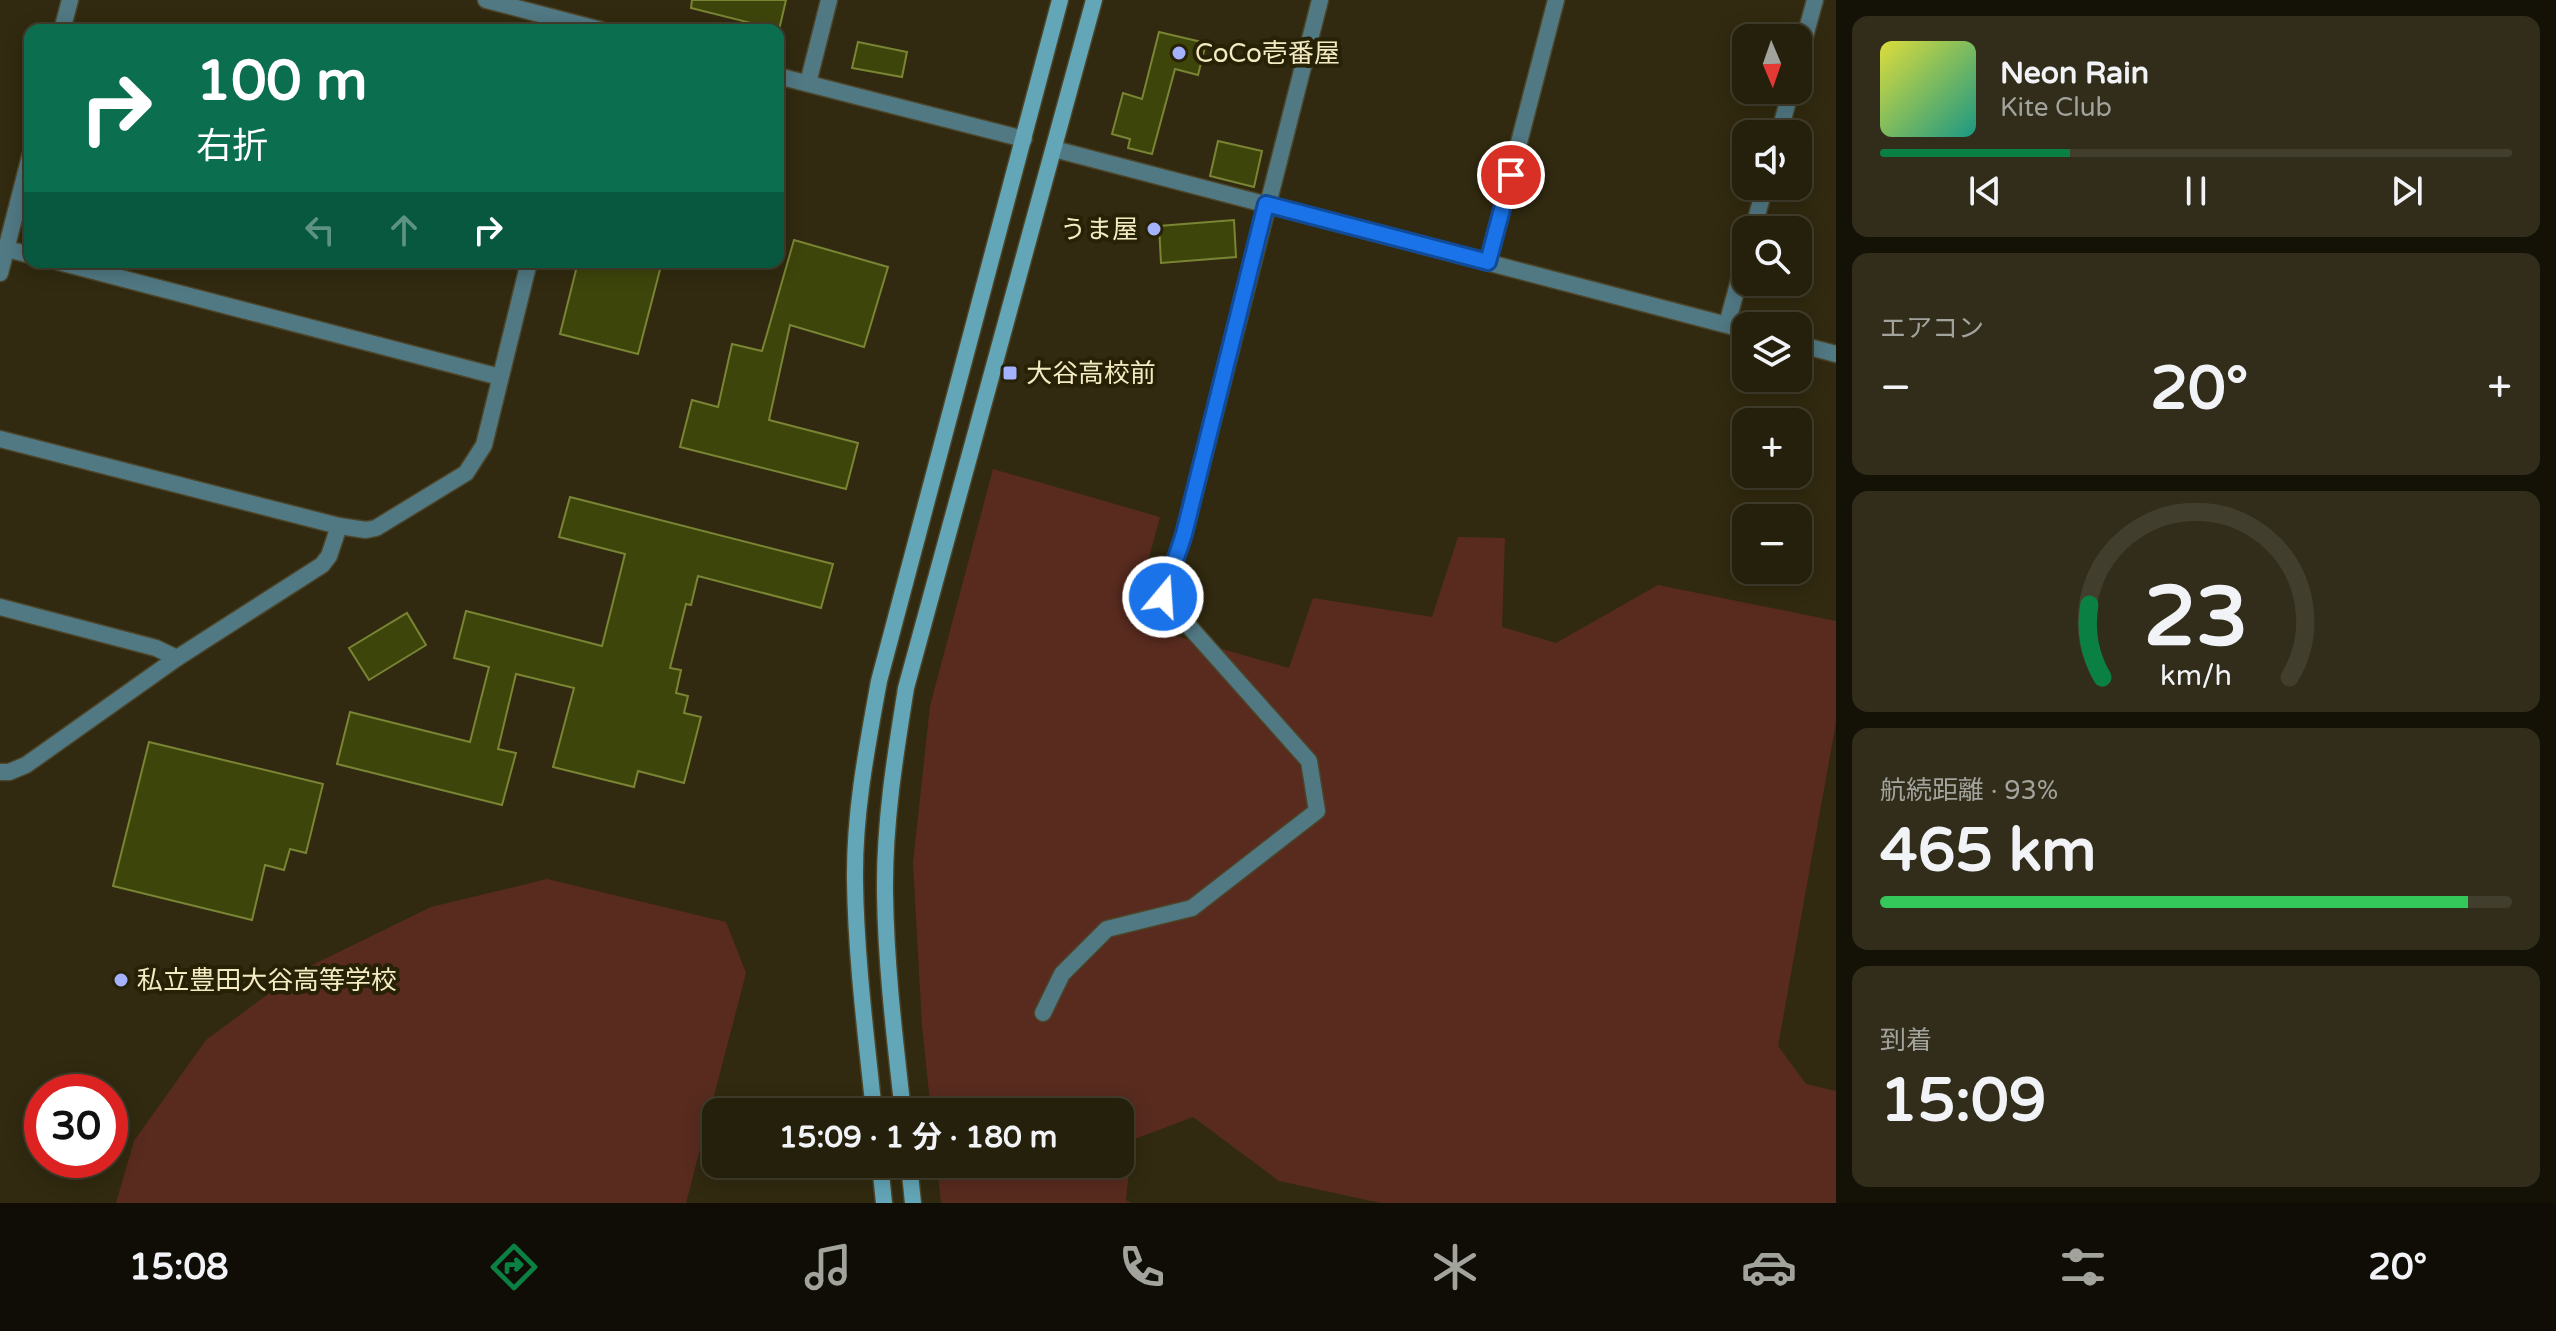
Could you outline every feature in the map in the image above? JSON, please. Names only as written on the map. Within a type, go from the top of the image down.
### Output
[{"type":"street","points":[[64,24],[70,0]]},
{"type":"street","points":[[486,0],[575,24]]},
{"type":"street","points":[[808,83],[829,0]]},
{"type":"street","points":[[873,1098],[861,986],[855,879],[861,779],[879,681],[1060,0]]},
{"type":"street","points":[[902,1098],[885,893],[890,787],[906,688],[1094,0]]},
{"type":"street","points":[[1043,1013],[1062,974],[1107,929],[1192,908],[1317,811],[1309,761],[1163,597],[1184,534],[1320,0]]},
{"type":"street","points":[[1488,262],[1556,0]]},
{"type":"street","points":[[1808,24],[1815,0]]},
{"type":"street","points":[[784,77],[1024,139]]},
{"type":"street","points":[[1054,149],[1732,326]]},
{"type":"street","points":[[0,273],[24,180]]},
{"type":"street","points":[[7,249],[24,253]]},
{"type":"street","points":[[82,268],[500,377]]},
{"type":"street","points":[[0,439],[339,526],[366,530],[376,528],[466,473],[484,445],[527,268]]},
{"type":"street","points":[[1727,324],[1735,296]]},
{"type":"street","points":[[1812,348],[1836,354]]},
{"type":"street","points":[[0,772],[26,765],[177,658],[322,565],[329,556],[339,526]]},
{"type":"street","points":[[0,607],[156,648],[177,658]]},
{"type":"street","points":[[881,1178],[884,1203]]},
{"type":"street","points":[[910,1178],[913,1203]]},
{"type":"shaded area","points":[[993,469],[1160,517],[1131,623],[1289,668],[1313,598],[1432,617],[1458,537],[1505,538],[1502,627],[1556,643],[1658,585],[1836,621],[1836,722],[1778,1046],[1806,1084],[1836,1091],[1836,1203],[1381,1203],[1279,1181],[1193,1117],[1134,1139],[1134,1098],[930,1098],[922,1025],[913,863],[930,706]]},
{"type":"shaded area","points":[[547,879],[726,922],[746,973],[713,1098],[702,1098],[702,1142],[686,1203],[116,1203],[123,1178],[128,1178],[128,1162],[134,1141],[206,1040],[298,972],[431,907]]},
{"type":"shaded area","points":[[938,1178],[1128,1178],[1126,1200],[1131,1203],[941,1203]]},
{"type":"building","points":[[692,0],[786,0],[780,24],[755,24],[691,8]]},
{"type":"building","points":[[1159,32],[1206,43],[1198,75],[1175,69],[1152,154],[1128,148],[1130,139],[1112,134],[1123,93],[1142,99]]},
{"type":"building","points":[[858,42],[907,52],[902,77],[852,68]]},
{"type":"building","points":[[1218,141],[1262,151],[1254,187],[1210,176]]},
{"type":"building","points":[[1234,220],[1236,257],[1161,263],[1159,226]]},
{"type":"building","points":[[794,240],[888,267],[864,347],[790,325],[769,420],[858,443],[846,489],[680,447],[692,400],[718,407],[732,344],[762,351]]},
{"type":"building","points":[[576,268],[660,268],[638,354],[560,334]]},
{"type":"building","points":[[570,497],[833,564],[821,608],[698,576],[691,605],[686,604],[670,668],[681,670],[676,693],[688,696],[684,713],[701,717],[684,783],[638,771],[634,787],[553,767],[574,688],[516,674],[498,749],[516,753],[502,805],[337,764],[350,712],[470,742],[489,667],[454,658],[466,611],[602,646],[625,554],[559,537]]},
{"type":"building","points":[[407,613],[426,645],[369,680],[349,648]]},
{"type":"building","points":[[149,742],[323,784],[306,853],[290,849],[284,870],[265,865],[252,920],[113,886]]},
{"type":"place","name":"CoCo壱番屋","points":[[1179,53]]},
{"type":"place","name":"うま屋","points":[[1154,229]]},
{"type":"place","name":"大谷高校前","points":[[1010,373]]},
{"type":"place","name":"私立豊田大谷高等学校","points":[[121,980]]},
{"type":"route","points":[[1163,597],[1184,534],[1266,204],[1488,262],[1511,175]]}]
